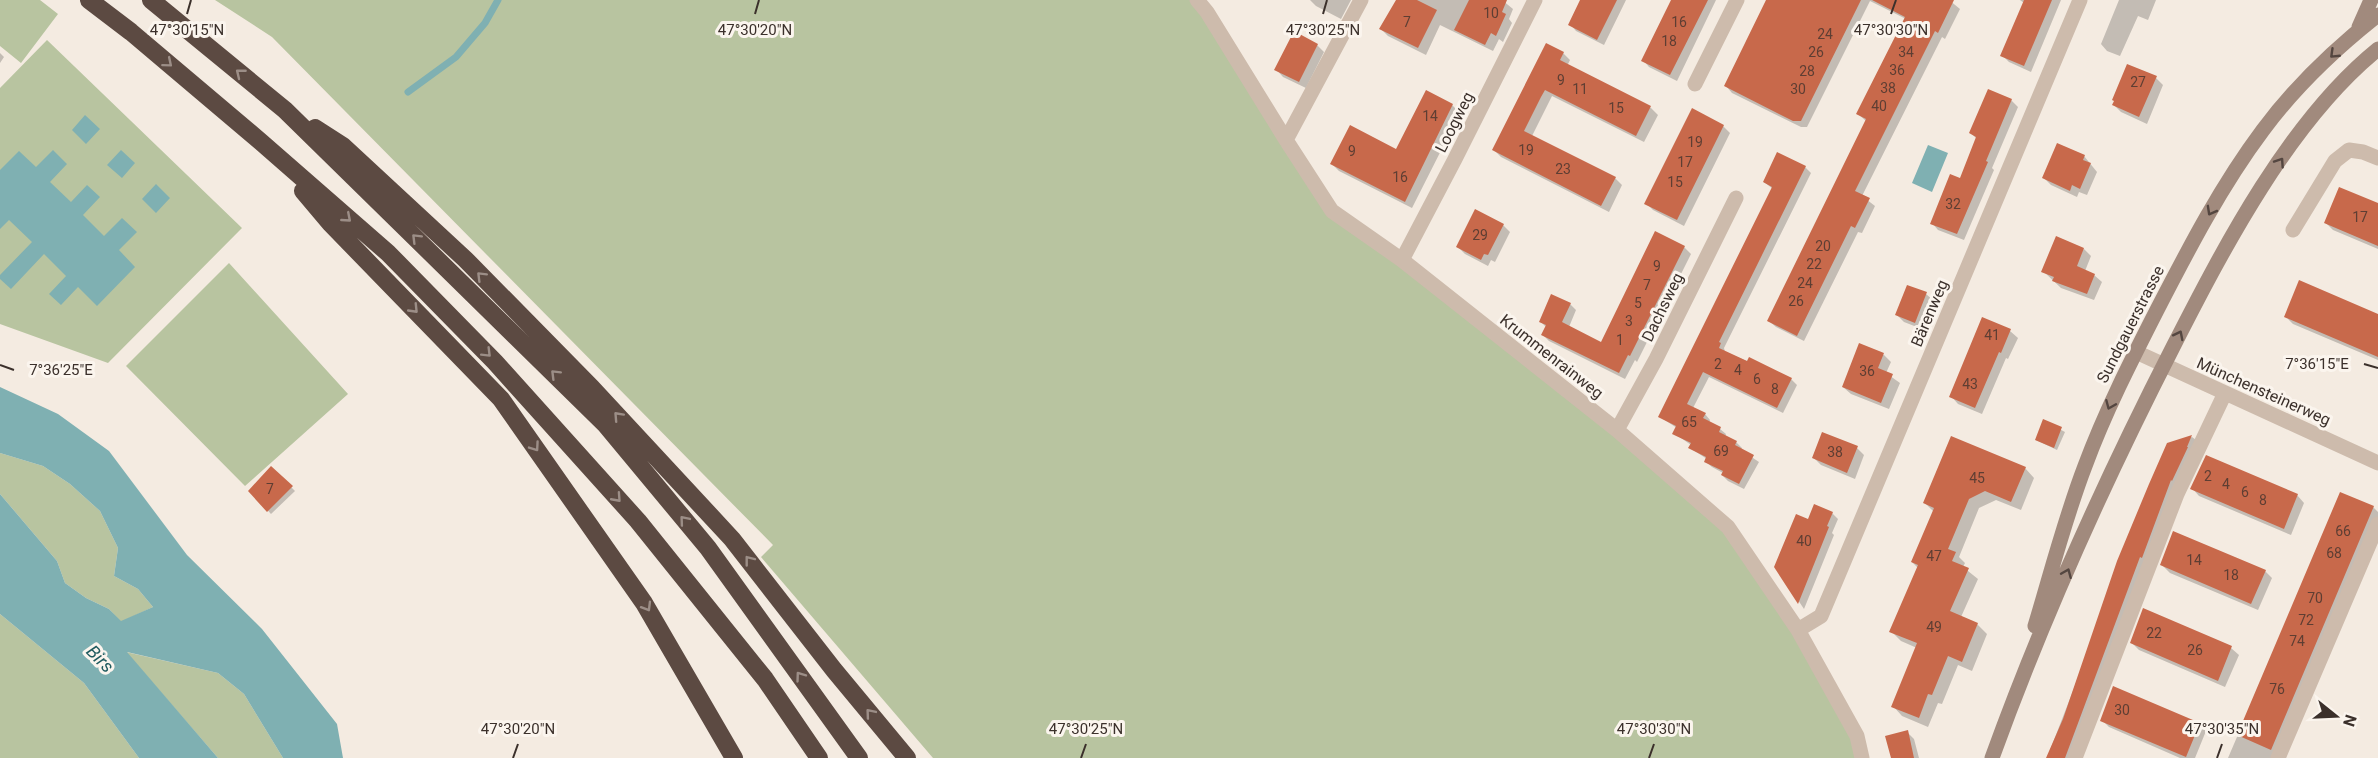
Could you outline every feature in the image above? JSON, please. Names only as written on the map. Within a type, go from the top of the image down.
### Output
[{"type":"highway","points":[[89,0],[131,32],[388,253],[495,362],[638,521],[765,679],[819,758]]},
{"type":"highway","points":[[151,0],[285,110],[605,424],[708,548],[859,758]]},
{"type":"highway","points":[[285,110],[343,146],[465,259],[592,388],[732,539],[834,670],[907,758]]},
{"type":"highway","points":[[261,142],[330,223],[501,399],[644,603],[734,758]]},
{"type":"main road","points":[[2357,32],[2371,0]]},
{"type":"main road","name":"Sundgauerstrasse","points":[[2012,704],[2085,467],[2115,394],[2176,272],[2241,161],[2264,128],[2305,81],[2378,15]]},
{"type":"main road","name":"Sundgauerstrasse","points":[[1992,758],[2012,704],[2095,506],[2204,286],[2247,210],[2279,163],[2324,102],[2378,49]]},
{"type":"street","name":"Krummenrainweg","points":[[1197,0],[1207,12],[1332,211],[1402,260],[1617,430],[1728,527],[1798,630],[1857,736],[1862,758]]},
{"type":"street","points":[[1286,140],[1361,0]]},
{"type":"street","name":"Loogweg","points":[[1402,260],[1536,0]]},
{"type":"street","points":[[1695,84],[1737,0]]},
{"type":"street","name":"Bärenweg","points":[[1798,630],[1821,616],[2080,0]]},
{"type":"street","points":[[2293,230],[2335,161],[2349,150],[2378,158]]},
{"type":"street","name":"Dachsweg","points":[[1617,430],[1656,359],[1736,198]]},
{"type":"street","name":"Münchensteinerweg","points":[[2136,352],[2378,463]]},
{"type":"street","points":[[2075,758],[2177,494],[2225,393]]},
{"type":"street","points":[[2278,758],[2378,524]]},
{"type":"green space","points":[[0,0],[40,0],[58,14],[21,63],[0,46]]},
{"type":"green space","points":[[215,0],[1197,0],[1332,211],[1728,527],[1798,630],[1862,758],[933,758],[761,557],[773,545],[272,37]]},
{"type":"green space","points":[[47,40],[242,228],[108,363],[0,324],[0,88]]},
{"type":"green space","points":[[229,263],[348,394],[245,486],[126,366]]},
{"type":"green space","points":[[0,453],[43,466],[70,484],[100,511],[118,548],[114,576],[138,589],[153,607],[121,622],[109,609],[86,598],[65,583],[57,561],[0,494]]},
{"type":"green space","points":[[0,614],[84,683],[139,758],[0,758]]},
{"type":"green space","points":[[126,652],[218,673],[244,694],[283,758],[218,758]]},
{"type":"water","points":[[85,115],[100,129],[86,144],[72,130]]},
{"type":"water","points":[[1928,145],[1948,153],[1932,192],[1912,183]]},
{"type":"water","points":[[53,150],[67,164],[50,182],[71,202],[87,185],[100,197],[83,215],[104,236],[122,218],[137,232],[119,250],[135,267],[97,306],[78,287],[61,305],[49,294],[66,276],[44,254],[11,289],[0,279],[0,275],[32,242],[9,220],[0,229],[0,170],[19,151],[36,167]]},
{"type":"water","points":[[121,150],[135,163],[122,178],[107,165]]},
{"type":"water","points":[[156,184],[170,198],[156,213],[142,199]]},
{"type":"water","name":"Birs","points":[[0,387],[58,414],[109,451],[187,555],[262,629],[337,724],[343,758],[283,758],[244,694],[218,673],[127,652],[218,758],[139,758],[84,683],[0,614],[0,494],[57,561],[65,583],[86,598],[109,609],[121,621],[153,607],[138,589],[114,576],[118,548],[100,511],[70,484],[43,466],[0,453]]},
{"type":"building","points":[[1396,0],[1417,0],[1437,10],[1418,48],[1379,29]]},
{"type":"building","points":[[1469,0],[1507,0],[1502,12],[1506,14],[1496,36],[1491,33],[1485,45],[1454,30]]},
{"type":"building","points":[[1580,0],[1617,0],[1597,40],[1568,25]]},
{"type":"building","points":[[1671,0],[1708,0],[1670,75],[1641,61]]},
{"type":"building","points":[[1766,0],[1861,0],[1801,121],[1793,121],[1724,86]]},
{"type":"building","points":[[1872,0],[1954,0],[1938,33],[1935,31],[1855,191],[1870,198],[1855,228],[1851,226],[1797,336],[1767,321],[1866,119],[1856,114],[1905,17]]},
{"type":"building","points":[[2024,0],[2052,0],[2024,66],[2000,56]]},
{"type":"building","points":[[1294,31],[1318,44],[1299,82],[1274,70]]},
{"type":"building","points":[[1546,43],[1564,52],[1560,60],[1651,106],[1636,136],[1545,90],[1524,131],[1616,177],[1601,206],[1492,150]]},
{"type":"building","points":[[2127,64],[2157,76],[2139,117],[2112,105]]},
{"type":"building","points":[[1988,89],[2012,99],[1957,234],[1930,224],[1950,174],[1960,178],[1976,137],[1969,133]]},
{"type":"building","points":[[1426,90],[1453,104],[1405,202],[1330,164],[1350,125],[1396,149]]},
{"type":"building","points":[[1692,108],[1724,125],[1677,220],[1644,204]]},
{"type":"building","points":[[2057,143],[2085,155],[2083,160],[2091,163],[2080,189],[2072,185],[2070,191],[2042,178]]},
{"type":"building","points":[[1777,152],[1806,166],[1719,342],[1721,343],[1719,348],[1747,361],[1749,357],[1792,378],[1777,408],[1703,372],[1687,404],[1706,413],[1703,418],[1721,427],[1719,432],[1737,441],[1735,445],[1754,455],[1739,484],[1721,475],[1723,471],[1704,462],[1706,457],[1688,448],[1691,443],[1672,434],[1676,426],[1658,417],[1772,187],[1763,182]]},
{"type":"building","points":[[2339,187],[2378,203],[2378,246],[2324,223]]},
{"type":"building","points":[[1475,209],[1504,224],[1488,255],[1484,254],[1481,260],[1456,247]]},
{"type":"building","points":[[1655,231],[1685,246],[1630,356],[1628,355],[1619,373],[1541,335],[1546,325],[1539,322],[1551,294],[1571,303],[1562,322],[1601,342]]},
{"type":"building","points":[[2056,236],[2084,248],[2077,266],[2095,274],[2087,294],[2052,281],[2054,277],[2041,272]]},
{"type":"building","points":[[2299,280],[2378,314],[2378,357],[2284,317]]},
{"type":"building","points":[[1907,285],[1927,292],[1915,323],[1895,315]]},
{"type":"building","points":[[1982,317],[2011,329],[1975,408],[1949,397]]},
{"type":"building","points":[[1859,343],[1884,353],[1878,368],[1893,374],[1881,403],[1842,387]]},
{"type":"building","points":[[2043,419],[2062,427],[2054,448],[2035,440]]},
{"type":"building","points":[[1822,432],[1858,446],[1847,473],[1812,458]]},
{"type":"building","points":[[2192,435],[2171,480],[2142,558],[2140,557],[2065,758],[2046,758],[2063,719],[2117,561],[2167,443]]},
{"type":"building","points":[[1951,436],[2026,467],[2011,502],[1985,491],[1969,499],[1948,549],[1956,552],[1952,561],[1969,568],[1950,611],[1978,623],[1962,662],[1948,656],[1932,695],[1928,694],[1919,718],[1891,707],[1917,643],[1889,632],[1918,565],[1911,562],[1934,508],[1923,503]]},
{"type":"building","points":[[2206,455],[2298,494],[2284,529],[2190,489]]},
{"type":"building","points":[[271,466],[293,486],[267,512],[248,491]]},
{"type":"building","points":[[2340,492],[2374,506],[2271,750],[2237,735]]},
{"type":"building","points":[[1814,504],[1833,512],[1798,604],[1774,567],[1796,514],[1808,519]]},
{"type":"building","points":[[2173,531],[2266,570],[2251,604],[2160,565]]},
{"type":"building","points":[[2143,608],[2232,646],[2218,681],[2130,643]]},
{"type":"building","points":[[2113,686],[2200,723],[2186,757],[2100,721]]},
{"type":"building","points":[[1908,730],[1914,758],[1891,758],[1885,736]]},
{"type":"waterway","points":[[408,92],[456,57],[485,23],[498,0]]}]
